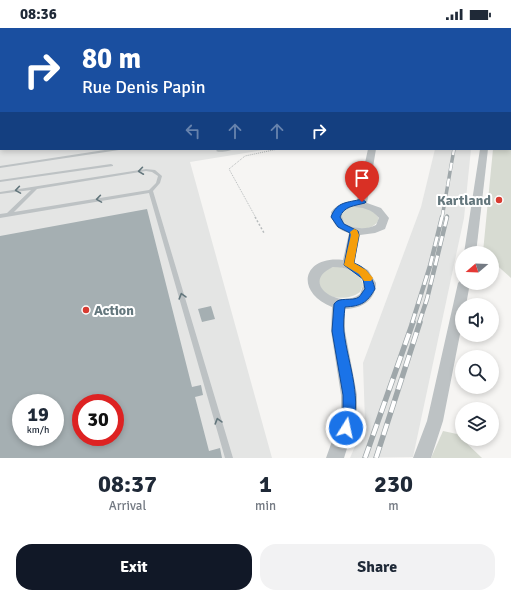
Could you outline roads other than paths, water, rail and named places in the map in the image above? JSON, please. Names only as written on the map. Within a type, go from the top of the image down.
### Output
[{"type":"street","points":[[356,204],[362,202],[372,150]]},
{"type":"street","points":[[471,246],[484,150]]},
{"type":"street","points":[[349,204],[356,204],[377,210],[381,214],[384,223],[376,230],[370,232],[354,231],[341,225],[335,217],[338,209],[349,204]]},
{"type":"street","points":[[348,265],[355,235],[354,231]]},
{"type":"street","points":[[324,265],[348,265],[356,268],[367,277],[370,289],[363,299],[356,303],[340,304],[323,297],[313,286],[312,280],[314,274],[324,265]]},
{"type":"street","points":[[422,458],[435,421],[463,290]]},
{"type":"street","points":[[335,458],[342,441],[349,416],[349,395],[338,331],[340,304]]},
{"type":"lane","points":[[0,167],[112,150]]},
{"type":"lane","points":[[218,151],[225,150]]},
{"type":"lane","points":[[0,181],[111,164]]},
{"type":"lane","points":[[0,194],[146,170],[153,171],[160,176],[158,183],[151,191],[0,216]]},
{"type":"lane","points":[[8,214],[36,188]]},
{"type":"lane","points":[[151,191],[229,458]]},
{"type":"railway","points":[[442,218],[454,150]]},
{"type":"railway","points":[[412,323],[430,266],[442,217]]},
{"type":"railway","points":[[419,323],[427,299],[447,217]]},
{"type":"railway","points":[[365,458],[413,322]]},
{"type":"railway","points":[[376,458],[420,322]]},
{"type":"place","name":"Kartland","points":[[499,200]]},
{"type":"place","name":"Action","points":[[86,310]]}]
